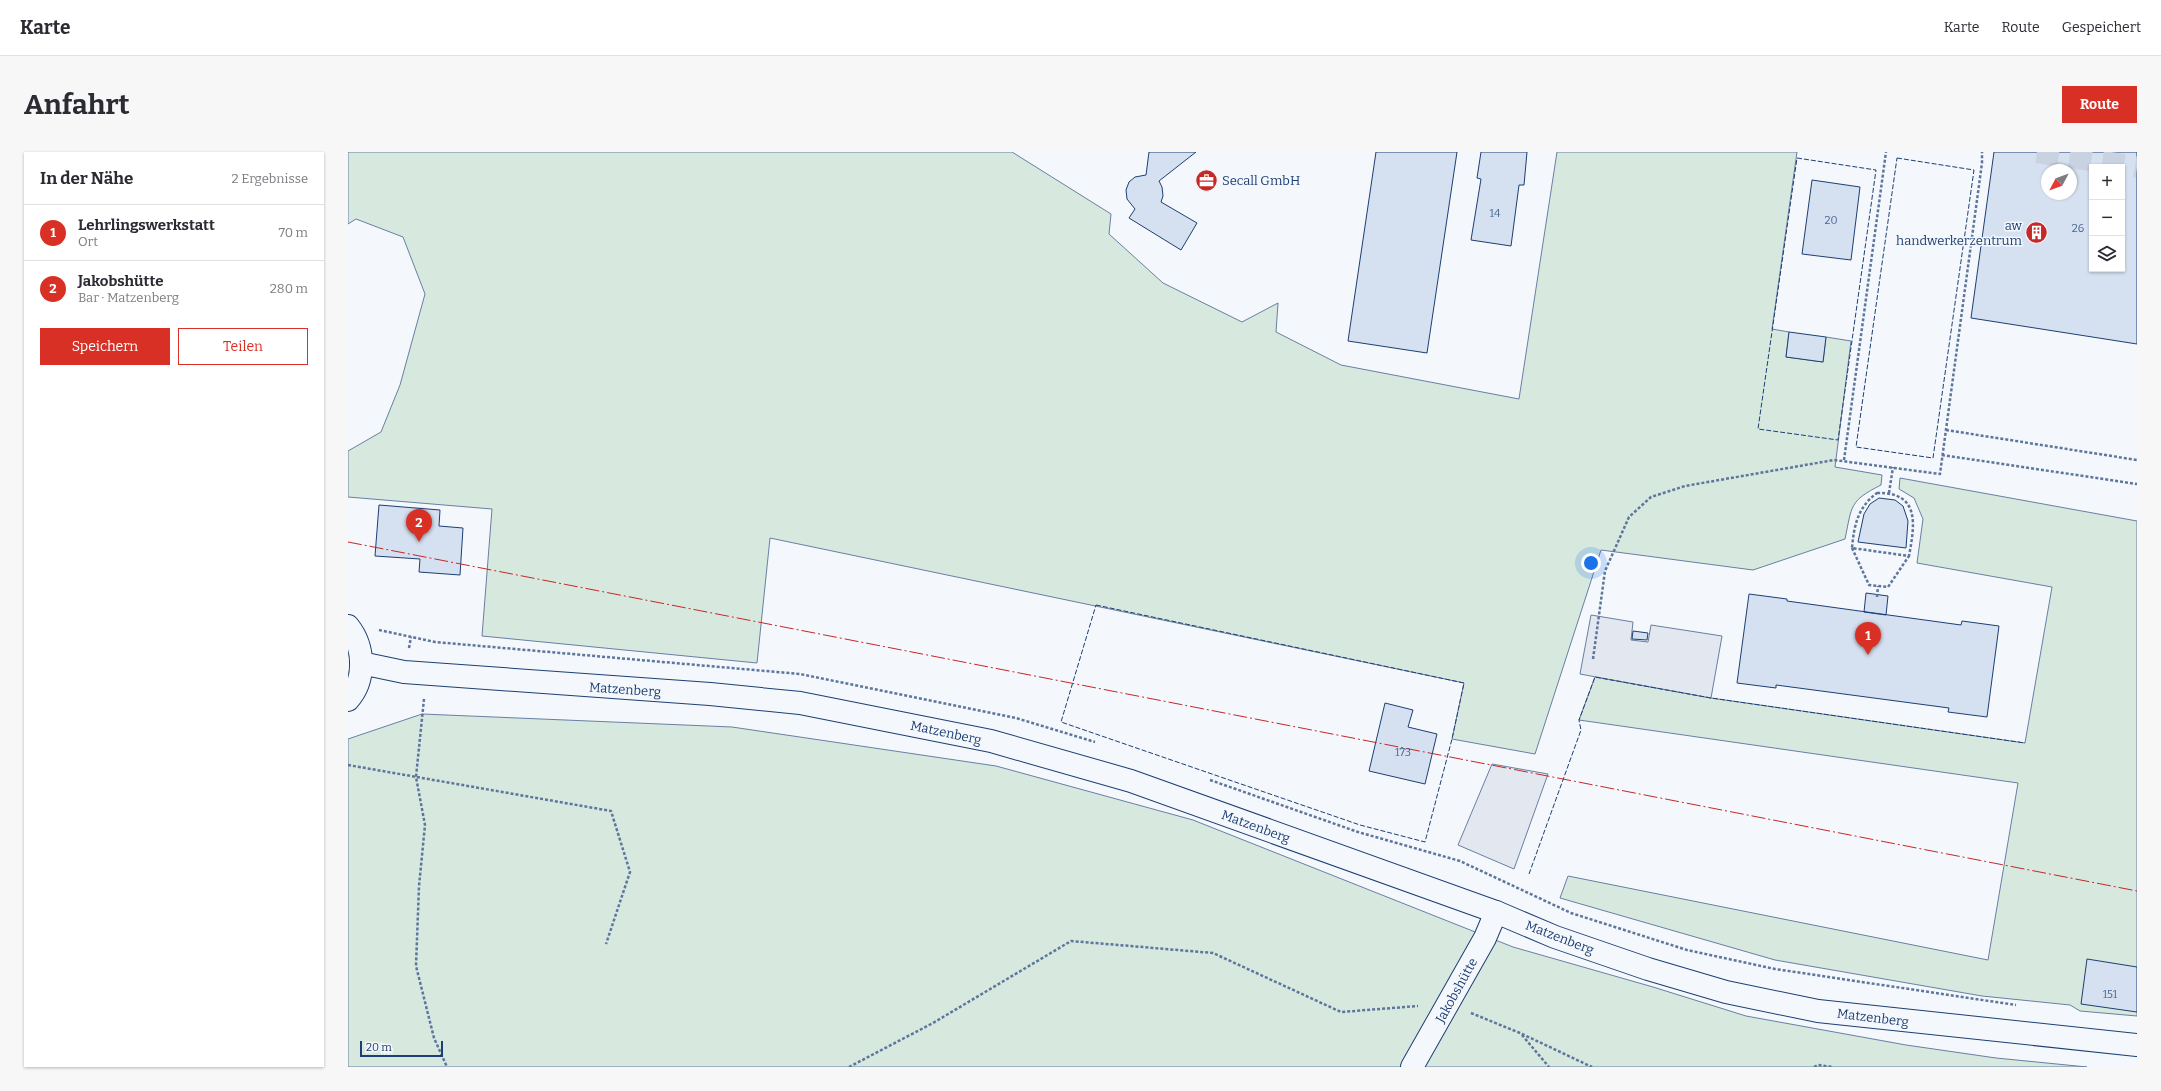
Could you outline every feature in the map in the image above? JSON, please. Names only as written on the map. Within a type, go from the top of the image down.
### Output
[{"type":"street","points":[[348,626],[359,647],[361,663],[359,680],[348,700]]},
{"type":"street","name":"Matzenberg","points":[[361,663],[404,672],[710,694],[800,703],[991,741],[1131,781],[1496,912],[1555,937],[1648,969],[1726,992],[1818,1011],[2137,1045]]},
{"type":"street","name":"Jakobshütte","points":[[1412,1067],[1485,938],[1496,912]]},
{"type":"path","points":[[1844,460],[1886,152]]},
{"type":"path","points":[[1593,659],[1605,571],[1629,517],[1651,497],[1685,486],[1834,460],[1844,460],[1940,474],[1982,163],[1982,152]]},
{"type":"path","points":[[1946,430],[2137,460]]},
{"type":"path","points":[[1942,455],[2137,484]]},
{"type":"path","points":[[1889,493],[1893,467]]},
{"type":"path","points":[[1889,493],[1899,496],[1908,502],[1913,520],[1913,536],[1910,556],[1888,587],[1869,584],[1852,548],[1859,512],[1866,501],[1877,494],[1889,493]]},
{"type":"path","points":[[1852,548],[1910,556]]},
{"type":"path","points":[[1877,597],[1878,586]]},
{"type":"path","points":[[408,649],[411,637]]},
{"type":"path","points":[[426,673],[416,778],[424,825],[419,886],[416,966],[434,1038],[447,1067]]},
{"type":"path","points":[[348,765],[611,811],[630,872],[606,944]]},
{"type":"path","points":[[849,1067],[933,1023],[1071,940],[1213,953],[1340,1012],[1449,1004],[1520,1033],[1592,1067]]},
{"type":"path","points":[[1520,1033],[1550,1067]]},
{"type":"path","points":[[1814,1067],[1818,1065],[1833,1067]]},
{"type":"shaded area","points":[[348,152],[1012,152],[1111,214],[1109,234],[1163,283],[1242,322],[1278,303],[1276,332],[1341,365],[1519,399],[1557,152],[1797,152],[1772,329],[1789,332],[1786,357],[1823,362],[1826,337],[1851,341],[1835,467],[1882,475],[1881,485],[1857,500],[1851,512],[1845,539],[1753,570],[1601,550],[1535,754],[1452,739],[1464,683],[770,538],[757,663],[482,636],[492,509],[348,497],[348,451],[381,432],[400,385],[425,294],[403,237],[356,219],[348,224]]},
{"type":"shaded area","points":[[1900,478],[2137,521],[2137,1016],[2080,1011],[2070,1005],[1982,996],[1775,960],[1560,898],[1568,876],[1988,960],[2018,783],[1579,720],[1595,677],[1711,698],[2025,743],[2052,587],[1917,563],[1923,519],[1914,498],[1899,489]]},
{"type":"shaded area","points":[[1591,615],[1633,622],[1631,640],[1648,642],[1651,625],[1722,636],[1711,698],[1580,674]]},
{"type":"shaded area","points":[[422,714],[732,727],[996,766],[1193,820],[1513,947],[1653,987],[1746,1016],[1906,1045],[1996,1058],[2087,1067],[348,1067],[348,739]]},
{"type":"shaded area","points":[[1492,764],[1548,774],[1514,869],[1458,845]]},
{"type":"building","points":[[1149,152],[1196,152],[1159,181],[1162,187],[1163,196],[1161,202],[1197,223],[1181,250],[1129,218],[1135,209],[1127,199],[1126,190],[1129,182],[1135,177],[1146,175]]},
{"type":"building","points":[[1376,152],[1457,152],[1427,353],[1348,341]]},
{"type":"building","points":[[1481,152],[1527,152],[1524,185],[1519,185],[1511,246],[1471,240],[1481,179],[1477,178]]},
{"type":"building","name":"aw handwerkerzentrum","points":[[1994,152],[2137,152],[2137,344],[1971,318]]},
{"type":"building","points":[[1812,180],[1860,187],[1851,260],[1802,254]]},
{"type":"building","points":[[1789,332],[1826,337],[1823,362],[1786,357]]},
{"type":"building","points":[[1879,498],[1895,500],[1903,506],[1908,521],[1906,548],[1858,542],[1864,514],[1870,504]]},
{"type":"building","points":[[379,505],[440,510],[439,526],[463,528],[460,575],[419,572],[420,559],[375,556]]},
{"type":"building","points":[[1866,593],[1888,596],[1886,615],[1864,612]]},
{"type":"building","points":[[1749,594],[1787,599],[1787,601],[1961,625],[1962,621],[1999,626],[1987,717],[1948,712],[1949,708],[1776,685],[1776,688],[1737,683]]},
{"type":"building","points":[[1633,631],[1648,633],[1647,640],[1632,639]]},
{"type":"building","points":[[1385,703],[1413,710],[1408,727],[1437,734],[1425,784],[1369,771]]},
{"type":"building","points":[[2087,959],[2137,967],[2137,1012],[2081,1004]]},
{"type":"tunnel","points":[[2037,152],[2137,167]]},
{"type":"fence","points":[[1797,158],[1876,170],[1838,440],[1758,429],[1797,158]]},
{"type":"fence","points":[[1897,158],[1974,170],[1933,458],[1856,447],[1897,158]]},
{"type":"fence","points":[[1096,605],[1464,683],[1452,739],[1425,842],[1360,825],[1061,722],[1096,605]]},
{"type":"fence","points":[[1529,874],[1581,730],[1579,720],[1595,677],[1711,698],[2025,743]]},
{"type":"power","points":[[348,542],[2137,891]]},
{"type":"place","name":"Secall GmbH","points":[[1207,180]]},
{"type":"place","name":"aw handwerkerzentrum","points":[[2037,232]]},
{"type":"place","name":"Jakobshütte","points":[[419,542]]},
{"type":"place","name":"Lehrlingswerkstatt","points":[[1868,655]]}]
